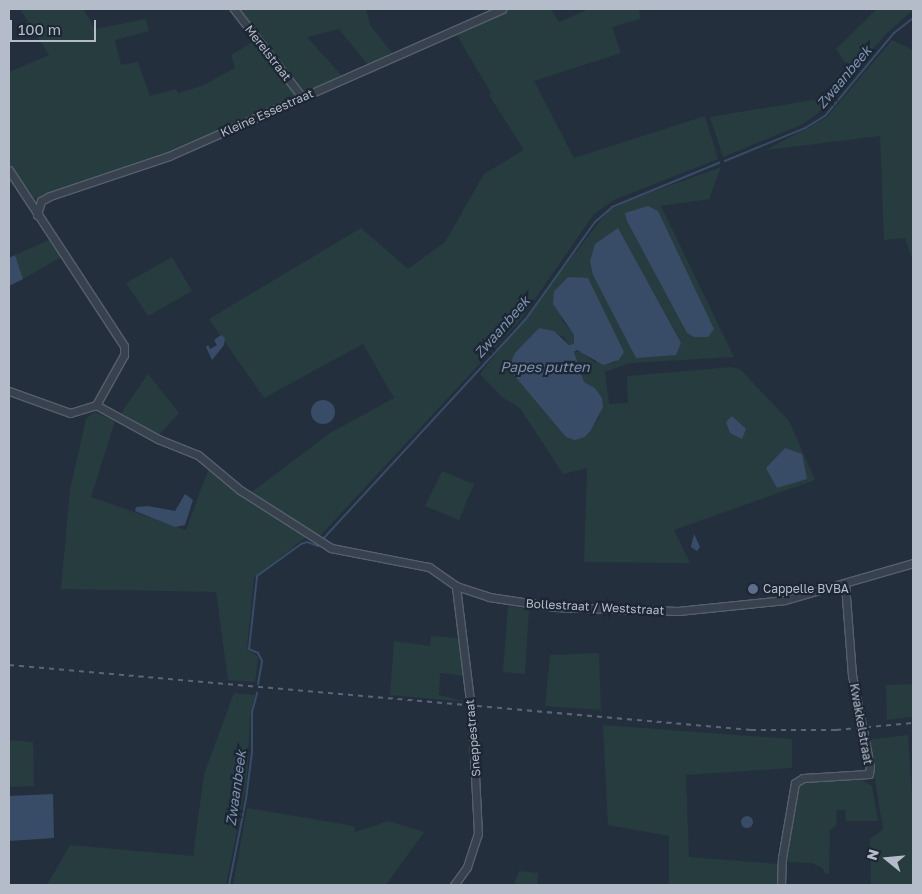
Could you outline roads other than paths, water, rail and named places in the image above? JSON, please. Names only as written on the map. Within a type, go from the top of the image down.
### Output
[{"type":"street","name":"Merelstraat","points":[[234,9],[302,97]]},
{"type":"street","name":"Kleine Essestraat","points":[[37,215],[41,201],[50,196],[169,156],[502,9]]},
{"type":"street","points":[[9,170],[124,346],[124,355],[96,405],[70,413],[9,391]]},
{"type":"street","name":"Bollestraat / Weststraat","points":[[96,405],[158,440],[198,455],[240,490],[324,544],[356,555],[429,567],[456,586],[490,597],[539,605],[678,612],[785,600],[913,563]]},
{"type":"street","name":"Kwakkelstraat","points":[[781,885],[782,858],[795,783],[803,778],[869,774],[870,766],[852,675],[844,584]]},
{"type":"street","name":"Sneppestraat","points":[[454,885],[467,867],[478,834],[472,717],[456,586]]},
{"type":"water","points":[[648,206],[658,211],[714,329],[708,337],[694,337],[687,333],[627,221],[625,213]]},
{"type":"water","points":[[618,228],[681,343],[676,355],[636,358],[593,275],[590,261],[595,244]]},
{"type":"water","points":[[15,255],[23,279],[9,286],[9,258]]},
{"type":"water","name":"Papes putten","points":[[568,277],[588,278],[624,352],[619,360],[603,365],[577,350],[574,352],[584,382],[595,388],[602,398],[603,407],[591,430],[585,437],[575,440],[566,437],[508,368],[515,353],[539,328],[554,331],[569,345],[574,344],[574,335],[553,304],[554,291]]},
{"type":"water","points":[[221,335],[225,338],[224,345],[212,360],[206,347],[208,345],[210,349],[217,345],[214,340]]},
{"type":"water","points":[[323,400],[331,404],[335,412],[331,420],[323,424],[315,420],[311,412],[315,404]]},
{"type":"water","points":[[732,416],[746,429],[742,439],[730,433],[726,422]]},
{"type":"water","points":[[785,448],[802,454],[807,479],[777,488],[766,468]]},
{"type":"water","points":[[185,494],[193,500],[185,525],[175,527],[135,511],[136,507],[148,506],[175,511]]},
{"type":"water","points":[[694,534],[700,547],[697,551],[691,547]]},
{"type":"water","points":[[53,794],[54,838],[9,841],[9,796]]},
{"type":"water","points":[[747,816],[753,822],[747,828],[741,822]]},
{"type":"waterway","name":"Zwaanbeek","points":[[725,161],[805,128],[825,116],[894,33],[913,18]]},
{"type":"waterway","name":"Zwaanbeek","points":[[322,540],[526,319],[595,222],[612,207],[719,163]]},
{"type":"waterway","name":"Zwaanbeek","points":[[258,684],[262,661],[258,653],[249,649],[257,576],[301,544],[307,542],[318,546]]},
{"type":"waterway","name":"Zwaanbeek","points":[[229,885],[246,799],[252,752],[252,712],[257,693]]},
{"type":"railway","points":[[9,665],[751,730],[836,730],[913,723]]},
{"type":"place","name":"Cappelle BVBA","points":[[753,589]]}]
